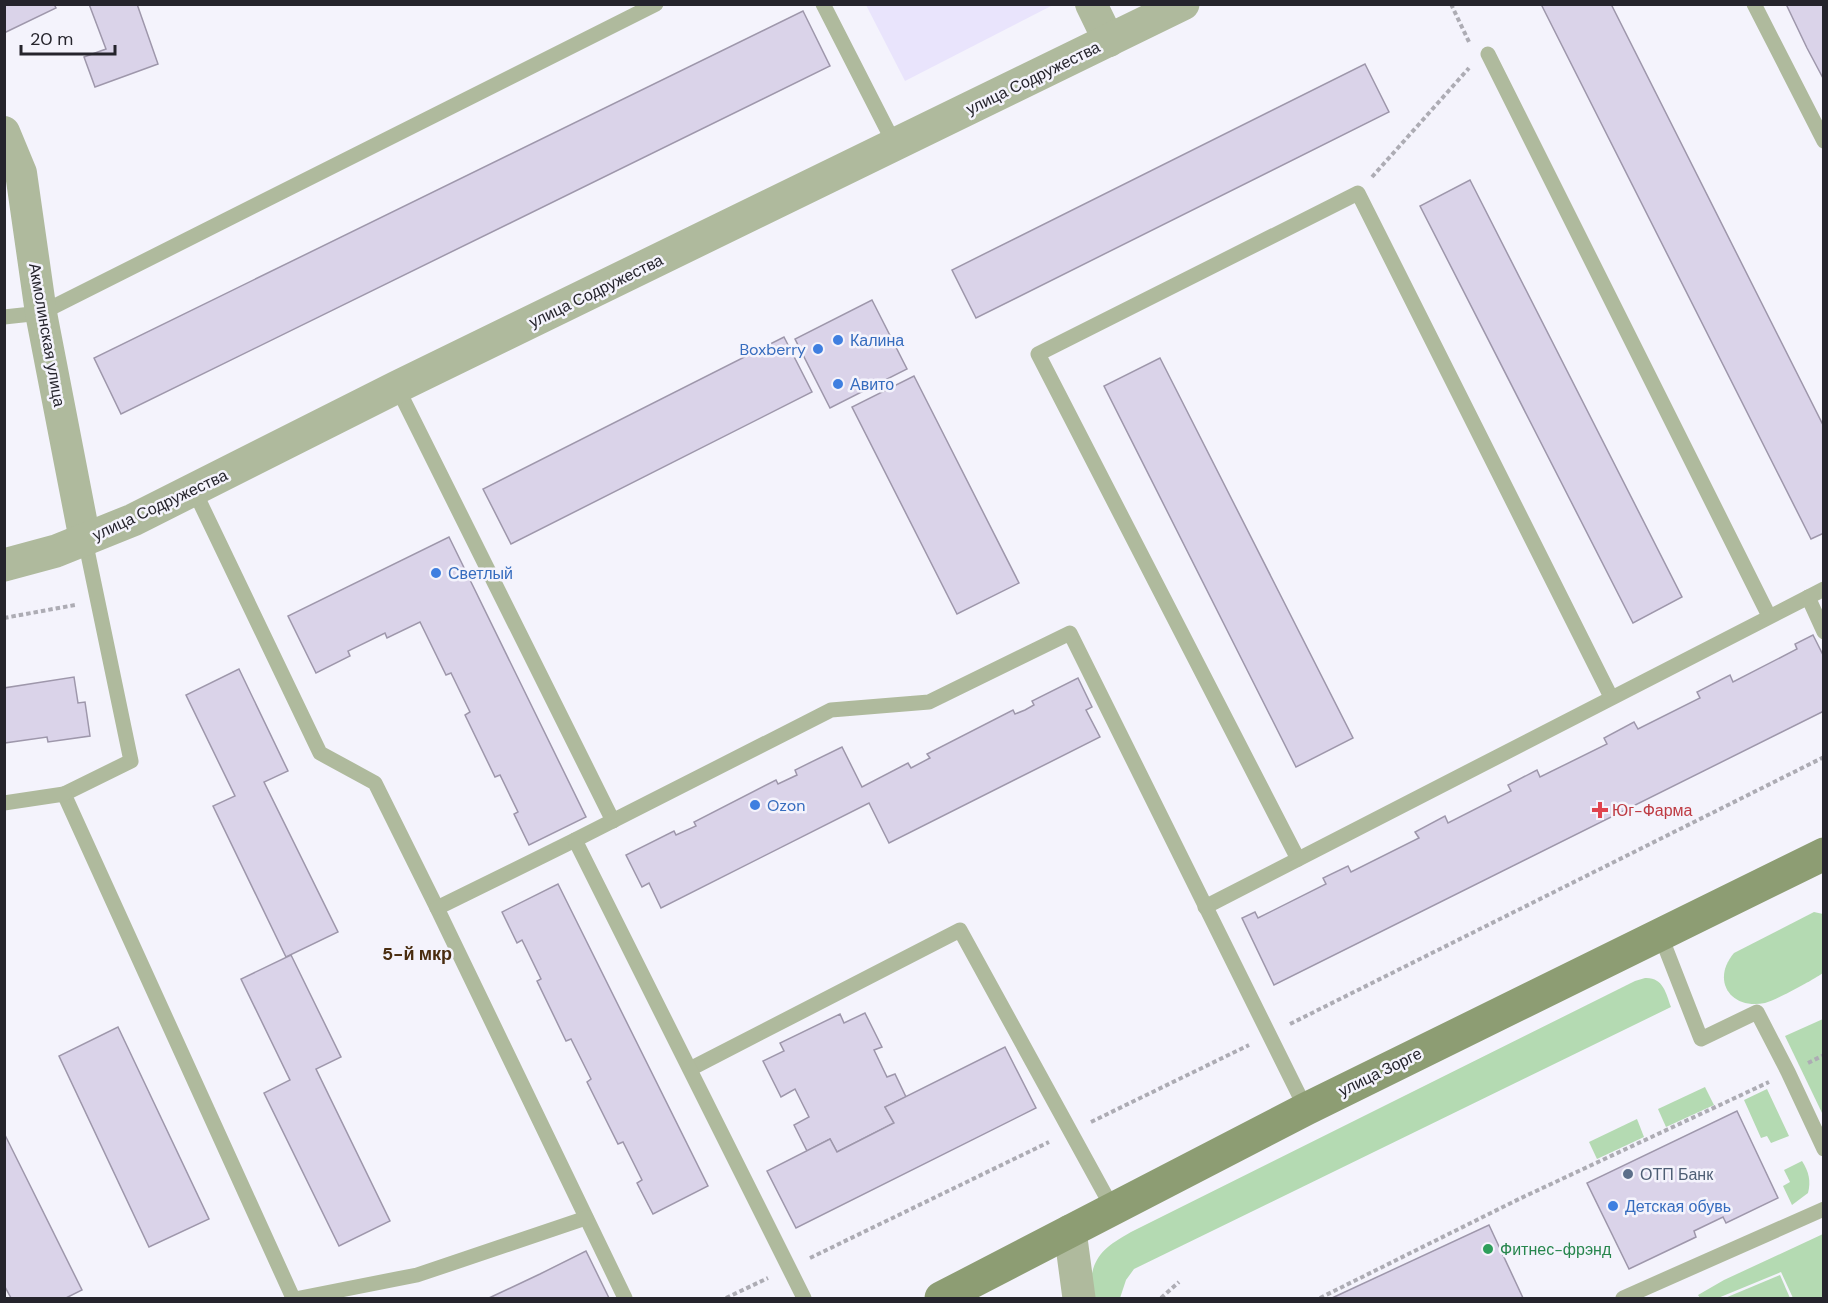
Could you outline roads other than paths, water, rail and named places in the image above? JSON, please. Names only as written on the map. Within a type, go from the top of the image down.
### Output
[{"type":"main road","name":"улица Зорге","points":[[941,1299],[1306,1109],[1824,854]]},
{"type":"street","points":[[1091,4],[1109,41]]},
{"type":"street","name":"улица Содружества","points":[[4,566],[56,551],[133,520],[397,387],[1183,4]]},
{"type":"street","name":"Акмолинская улица","points":[[4,132],[84,540]]},
{"type":"street","points":[[1070,1232],[1079,1299]]},
{"type":"lane","points":[[4,317],[41,312],[656,4]]},
{"type":"lane","points":[[824,4],[895,145]]},
{"type":"lane","points":[[1754,4],[1824,141]]},
{"type":"lane","points":[[1483,57],[1769,616]]},
{"type":"lane","points":[[1298,859],[1038,354],[1358,193],[1611,697]]},
{"type":"lane","points":[[397,387],[613,821]]},
{"type":"lane","points":[[194,490],[320,753],[375,783],[625,1299]]},
{"type":"lane","points":[[4,803],[64,794],[131,761],[84,540]]},
{"type":"lane","points":[[1205,907],[1824,589]]},
{"type":"lane","points":[[1808,597],[1824,632]]},
{"type":"lane","points":[[437,908],[831,710],[929,702],[1070,633],[1306,1109]]},
{"type":"lane","points":[[64,794],[293,1299]]},
{"type":"lane","points":[[575,840],[804,1299]]},
{"type":"lane","points":[[690,1069],[960,930],[1113,1209]]},
{"type":"lane","points":[[1659,934],[1701,1039],[1757,1012],[1824,1149]]},
{"type":"lane","points":[[1623,1299],[1824,1209]]},
{"type":"lane","points":[[300,1299],[417,1275],[586,1218]]},
{"type":"place","name":"Калина","points":[[838,340]]},
{"type":"place","name":"Boxberry","points":[[818,349]]},
{"type":"place","name":"Авито","points":[[838,384]]},
{"type":"place","name":"Светлый","points":[[436,573]]},
{"type":"place","name":"Ozon","points":[[755,805]]},
{"type":"place","name":"Юг-Фарма","points":[[1600,810]]},
{"type":"place","name":"ОТП Банк","points":[[1628,1174]]},
{"type":"place","name":"Детская обувь","points":[[1613,1206]]},
{"type":"place","name":"Фитнес-фрэнд","points":[[1488,1249]]},
{"type":"district","name":"5-й мкр","points":[[417,954]]}]
